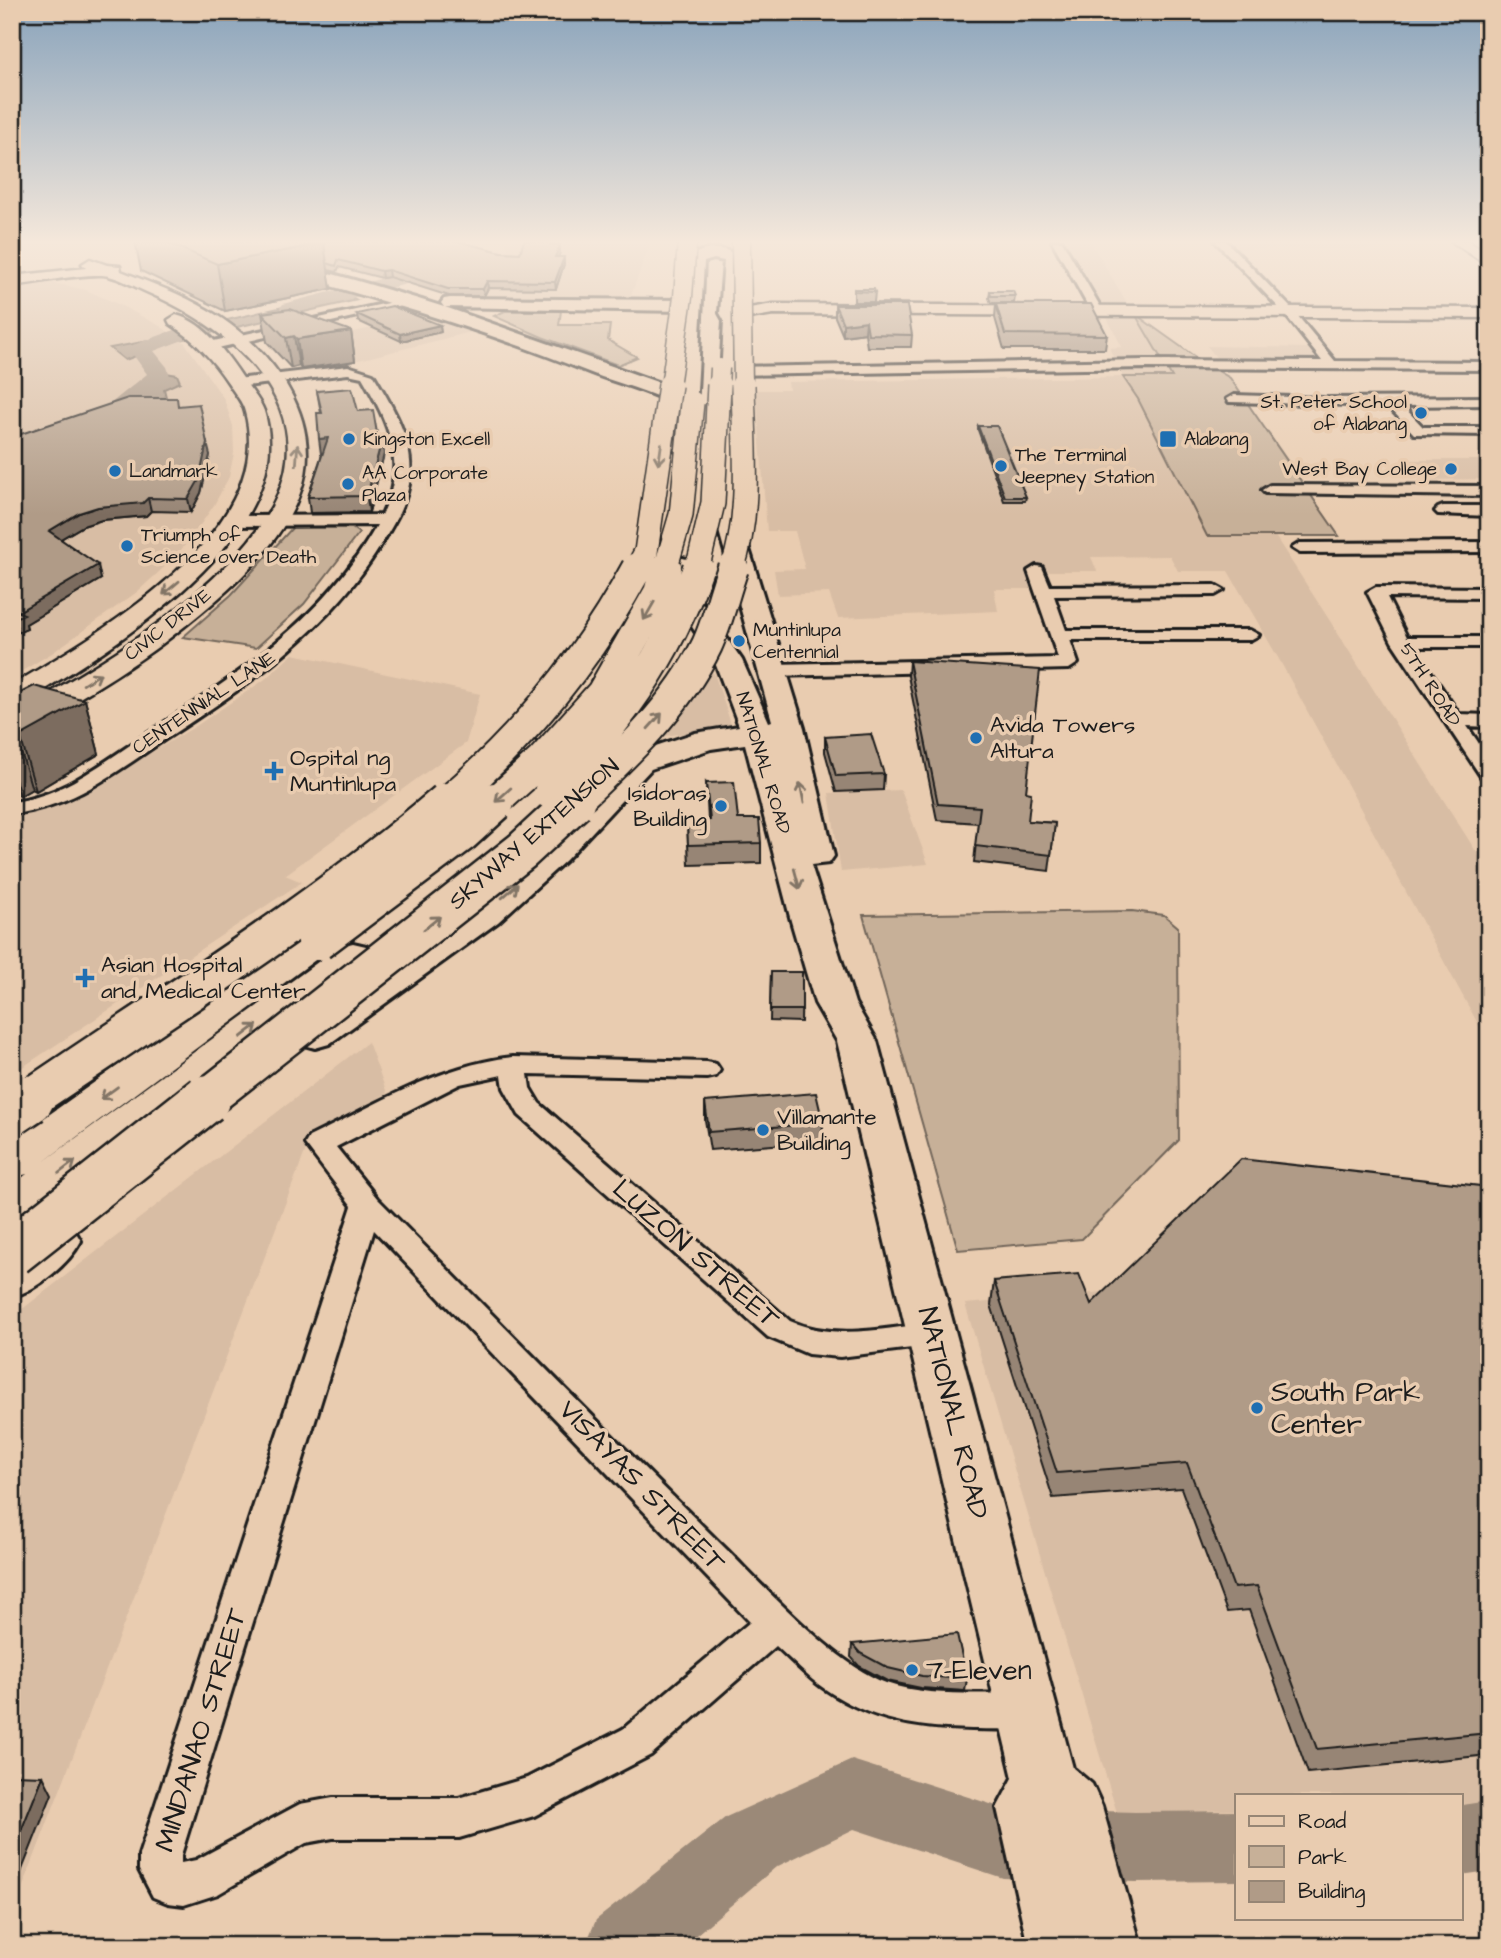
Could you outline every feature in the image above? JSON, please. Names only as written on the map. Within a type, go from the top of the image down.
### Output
[{"type":"highway","points":[[501,332],[621,378],[686,413]]},
{"type":"highway","points":[[505,332],[519,339]]},
{"type":"highway","points":[[621,378],[669,387],[677,332]]},
{"type":"highway","points":[[12,1111],[312,909],[411,835],[525,728],[560,688],[631,584],[646,552],[678,332]]},
{"type":"highway","name":"NATIONAL ROAD","points":[[692,332],[676,507],[677,558],[684,595],[773,730],[810,832],[857,998],[857,1041],[1028,1712],[1077,1916]]},
{"type":"highway","points":[[12,1163],[462,832],[541,761],[602,693],[659,593],[681,515],[697,332]]},
{"type":"highway","points":[[12,1208],[353,954],[495,841],[571,774],[635,697],[690,597],[710,522],[722,332]]},
{"type":"highway","name":"NATIONAL ROAD","points":[[741,332],[732,371],[726,513],[753,612],[773,670],[773,730]]},
{"type":"highway","name":"SKYWAY EXTENSION","points":[[12,1252],[522,851],[603,776],[674,700],[707,644],[734,564],[743,518],[742,332]]},
{"type":"highway","points":[[649,384],[686,413]]},
{"type":"highway","points":[[12,1099],[428,817],[514,745],[559,699],[589,662],[658,561],[676,507],[698,516],[726,513]]},
{"type":"highway","points":[[698,614],[734,616],[753,612]]},
{"type":"highway","points":[[514,745],[572,766],[622,768],[660,753],[706,740],[773,730]]},
{"type":"highway","points":[[12,1279],[232,1096],[485,914],[554,853],[639,763]]},
{"type":"highway","points":[[12,1118],[111,1056],[204,1024]]},
{"type":"main road","name":"CIVIC DRIVE","points":[[12,696],[102,641],[151,605],[191,570],[235,520],[254,473],[260,435],[254,410],[237,383],[206,343],[193,332]]},
{"type":"main road","name":"CIVIC DRIVE","points":[[12,726],[91,680],[180,619],[206,598],[254,549],[276,520],[295,474],[299,455],[298,433],[291,406],[272,379],[229,332]]},
{"type":"street","points":[[206,343],[244,332]]},
{"type":"street","points":[[1305,332],[1331,364]]},
{"type":"street","points":[[1298,364],[1325,402]]},
{"type":"street","points":[[732,371],[1298,364],[1489,366]]},
{"type":"street","name":"CENTENNIAL LANE","points":[[21,807],[78,789],[238,684],[274,657],[303,633],[342,590],[368,554],[387,520],[403,476],[398,432],[390,412],[367,374],[348,370],[237,383]]},
{"type":"street","points":[[1234,399],[1325,402],[1489,401]]},
{"type":"street","points":[[1392,402],[1419,431],[1489,429]]},
{"type":"street","points":[[1463,402],[1489,429]]},
{"type":"street","points":[[1270,490],[1489,491]]},
{"type":"street","points":[[1443,511],[1489,511]]},
{"type":"street","points":[[235,520],[387,520]]},
{"type":"street","points":[[1300,548],[1489,547]]},
{"type":"street","points":[[773,670],[1069,663],[1036,571]]},
{"type":"street","points":[[1043,591],[1215,590]]},
{"type":"street","name":"5TH ROAD","points":[[1489,593],[1377,592],[1401,642],[1489,774]]},
{"type":"street","points":[[1059,635],[1251,635]]},
{"type":"street","points":[[1401,642],[1489,642]]},
{"type":"street","points":[[1453,720],[1489,721]]},
{"type":"street","points":[[513,1065],[706,1070]]},
{"type":"street","name":"LUZON STREET","points":[[513,1065],[517,1088],[529,1110],[779,1329],[808,1342],[840,1345],[933,1335]]},
{"type":"street","name":"VISAYAS STREET","points":[[513,1065],[480,1069],[451,1078],[319,1144],[367,1205],[776,1623],[837,1676],[877,1699],[918,1709],[1028,1712]]},
{"type":"street","name":"MINDANAO STREET","points":[[367,1205],[160,1855],[160,1870],[168,1882],[184,1884],[203,1879],[300,1824],[333,1818],[459,1818],[534,1796],[637,1742],[776,1623]]},
{"type":"shaded area","points":[[12,332],[169,332],[185,343],[224,399],[233,426],[234,453],[229,477],[214,505],[172,560],[137,592],[52,653],[12,677]]},
{"type":"shaded area","points":[[213,332],[179,340],[125,360],[110,348],[159,339],[166,334]]},
{"type":"shaded area","points":[[352,332],[470,332],[355,361],[312,345],[327,338]]},
{"type":"shaded area","points":[[1114,332],[1145,332],[1489,872],[1489,1044],[1228,571],[1178,571],[1170,556],[1091,557],[1097,571],[1030,571],[1035,589],[994,589],[998,611],[838,618],[829,593],[778,595],[774,570],[805,569],[795,531],[767,531],[756,390],[789,390],[788,382],[1123,377],[1109,348],[1122,347]]},
{"type":"shaded area","points":[[1207,346],[1310,348],[1324,362],[1220,362]]},
{"type":"shaded area","points":[[166,373],[177,375],[180,382],[164,389],[164,400],[12,441],[99,410],[141,384]]},
{"type":"shaded area","name":"West Bay College","points":[[1408,460],[1489,460],[1489,479],[1420,480]]},
{"type":"shaded area","points":[[293,654],[480,694],[466,743],[285,875],[302,882],[12,1074],[12,817],[51,809],[74,799],[196,726],[264,680]]},
{"type":"shaded area","points":[[679,673],[714,673],[732,727],[633,740]]},
{"type":"shaded area","points":[[901,790],[928,864],[841,872],[829,793]]},
{"type":"shaded area","points":[[368,1042],[387,1093],[310,1139],[12,1915],[12,1317]]},
{"type":"shaded area","name":"South Park Center","points":[[1489,1205],[1489,1803],[1462,1804],[1462,1794],[1235,1794],[1235,1810],[1117,1813],[965,1304],[1103,1292]]},
{"type":"green space","points":[[531,332],[609,332],[608,340],[637,357],[618,365]]},
{"type":"green space","points":[[1146,332],[1161,332],[1230,378],[1339,536],[1207,536],[1138,399],[1123,377],[1172,377]]},
{"type":"green space","points":[[293,527],[352,528],[359,533],[304,604],[256,648],[183,637],[231,595]]},
{"type":"green space","points":[[1132,911],[1164,915],[1178,927],[1179,1140],[1082,1239],[958,1250],[863,915]]},
{"type":"building","points":[[281,332],[342,332],[297,339],[294,336],[286,338]]},
{"type":"building","points":[[912,332],[912,335],[868,334]]},
{"type":"building","points":[[1106,332],[1107,335],[1005,334]]},
{"type":"building","points":[[352,388],[358,411],[373,410],[378,439],[382,439],[367,496],[308,497],[328,438],[319,439],[317,413],[322,413],[317,391]]},
{"type":"building","points":[[128,398],[177,398],[178,406],[199,404],[207,443],[199,480],[188,499],[148,498],[143,503],[98,507],[79,513],[49,531],[98,565],[18,612],[24,614],[12,619],[12,437]]},
{"type":"building","name":"The Terminal Jeepney Station","points":[[978,426],[997,426],[1026,497],[1005,497]]},
{"type":"building","name":"Avida Towers Altura","points":[[909,661],[1040,670],[1026,792],[1031,793],[1028,821],[1055,823],[1051,855],[975,846],[980,807],[938,804]]},
{"type":"building","points":[[34,686],[85,700],[20,736],[12,737],[12,697]]},
{"type":"building","points":[[871,734],[884,774],[836,776],[825,737]]},
{"type":"building","points":[[734,782],[738,819],[759,819],[761,843],[688,845],[687,821],[710,820],[706,783]]},
{"type":"building","points":[[771,972],[802,972],[802,1010],[770,1010]]},
{"type":"building","points":[[816,1093],[823,1123],[709,1132],[705,1102]]},
{"type":"building","name":"South Park Center","points":[[1241,1159],[1489,1187],[1489,1733],[1317,1749],[1257,1586],[1234,1588],[1187,1463],[1057,1473],[994,1281],[1079,1274],[1091,1304]]},
{"type":"building","points":[[957,1634],[967,1679],[922,1676],[888,1668],[860,1653],[852,1644]]},
{"type":"building","points":[[12,1775],[43,1776],[12,1853]]},
{"type":"waterway","points":[[12,444],[118,409],[159,376],[156,367],[140,349],[185,332]]},
{"type":"waterway","points":[[622,1946],[751,1842],[852,1794],[1003,1843],[1135,1847],[1235,1846]]},
{"type":"waterway","points":[[1462,1840],[1489,1836]]},
{"type":"place","name":"St. Peter School of Alabang","points":[[1421,413]]},
{"type":"place","name":"Kingston Excell","points":[[349,439]]},
{"type":"place","name":"Alabang","points":[[1168,439]]},
{"type":"place","name":"The Terminal Jeepney Station","points":[[1001,466]]},
{"type":"place","name":"West Bay College","points":[[1451,469]]},
{"type":"place","name":"Landmark","points":[[115,471]]},
{"type":"place","name":"AA Corporate Plaza","points":[[348,484]]},
{"type":"place","name":"Triumph of Science over Death","points":[[127,546]]},
{"type":"place","name":"Muntinlupa Centennial","points":[[739,641]]},
{"type":"place","name":"Avida Towers Altura","points":[[976,738]]},
{"type":"place","name":"Ospital ng Muntinlupa","points":[[274,771]]},
{"type":"place","name":"Isidoras Building","points":[[721,806]]},
{"type":"place","name":"Asian Hospital and Medical Center","points":[[85,978]]},
{"type":"place","name":"Villamante Building","points":[[763,1130]]},
{"type":"place","name":"South Park Center","points":[[1257,1408]]},
{"type":"place","name":"7-Eleven","points":[[912,1670]]}]
